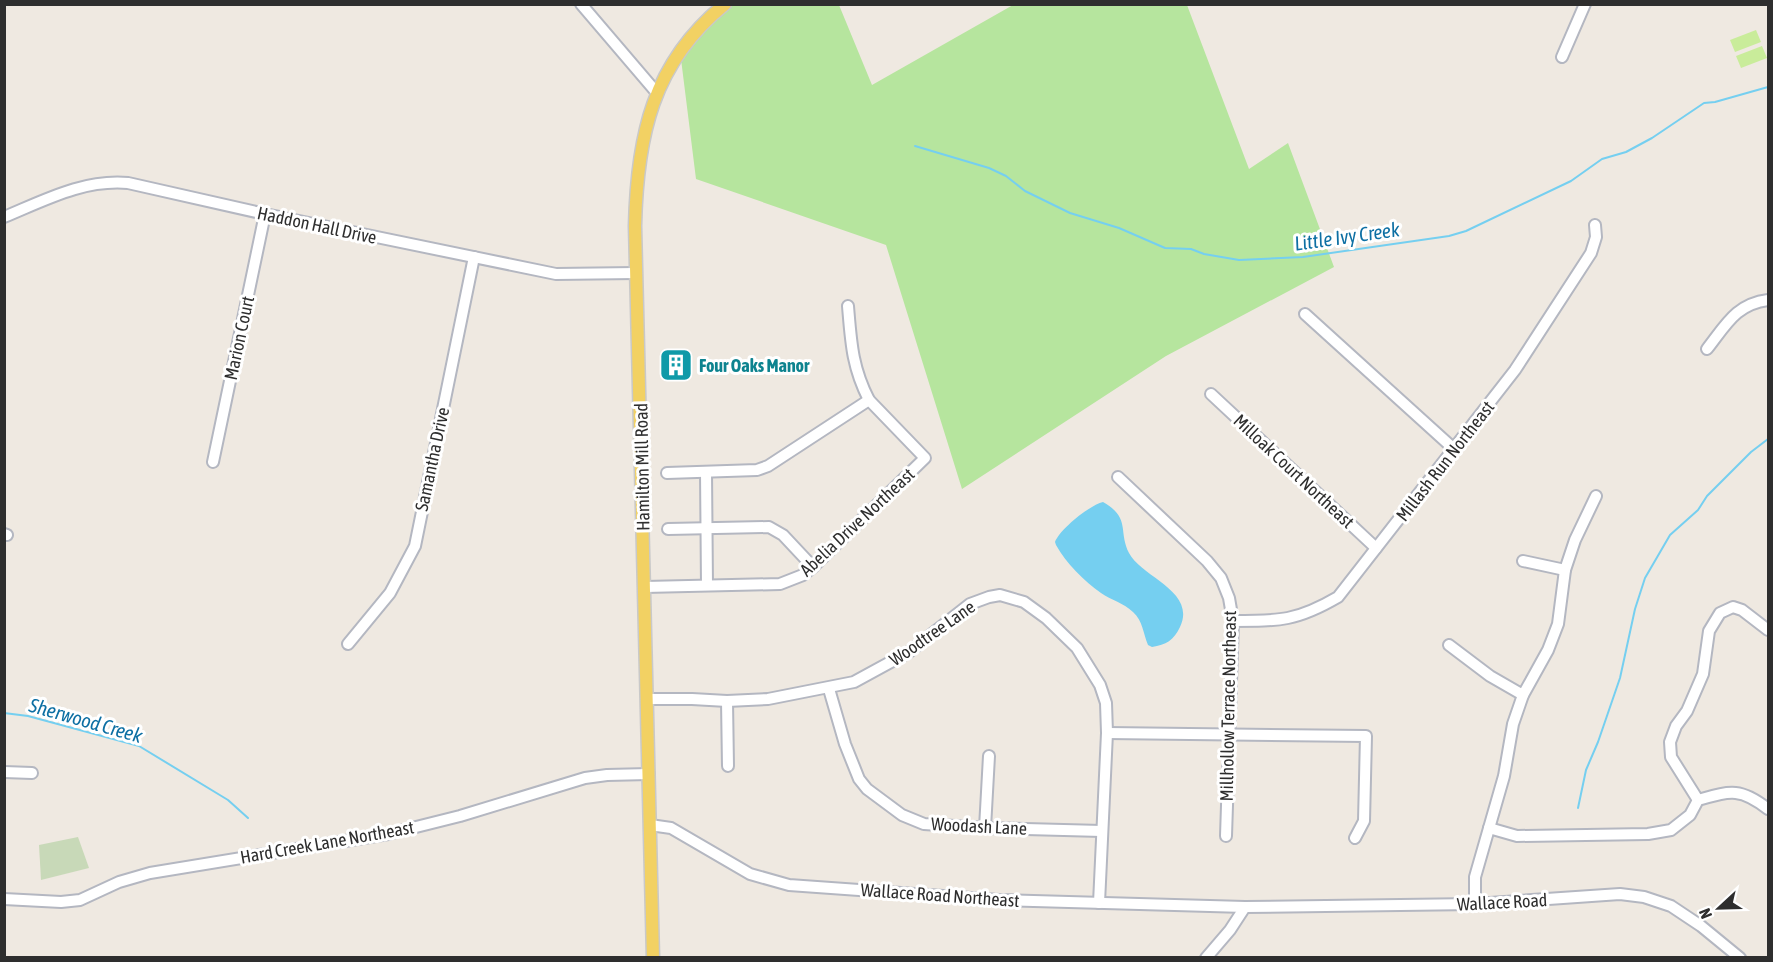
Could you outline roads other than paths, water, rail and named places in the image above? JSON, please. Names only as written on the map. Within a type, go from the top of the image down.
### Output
[{"type":"main road","name":"Hamilton Mill Road","points":[[653,957],[636,273],[636,182],[642,138],[657,93],[672,63],[688,39],[725,4]]},
{"type":"street","points":[[581,4],[657,93]]},
{"type":"street","points":[[1562,57],[1585,4]]},
{"type":"street","name":"Haddon Hall Drive","points":[[4,217],[71,189],[108,181],[128,183],[265,214],[556,273],[636,273]]},
{"type":"street","name":"Marion Court","points":[[213,462],[265,214]]},
{"type":"street","name":"Millash Run Northeast","points":[[1233,621],[1272,621],[1295,618],[1316,610],[1338,597],[1515,370],[1591,253],[1596,237],[1595,225]]},
{"type":"street","name":"Samantha Drive","points":[[348,644],[390,593],[414,546],[474,257]]},
{"type":"street","points":[[1707,349],[1736,313],[1753,302],[1768,300]]},
{"type":"street","name":"Abelia Drive Northeast","points":[[645,587],[780,584],[803,575],[925,458],[869,400],[854,364],[848,306]]},
{"type":"street","points":[[1305,314],[1454,449]]},
{"type":"street","name":"Milloak Court Northeast","points":[[1211,394],[1376,548]]},
{"type":"street","points":[[668,472],[744,472],[768,466],[869,400]]},
{"type":"street","points":[[706,472],[707,585]]},
{"type":"street","name":"Millhollow Terrace Northeast","points":[[1118,477],[1207,561],[1221,578],[1229,597],[1233,621],[1226,836]]},
{"type":"street","points":[[1475,904],[1475,877],[1504,776],[1513,723],[1523,695],[1548,650],[1558,624],[1565,570],[1575,540],[1596,496]]},
{"type":"street","points":[[668,529],[769,527],[776,530],[813,567]]},
{"type":"street","points":[[1522,561],[1565,570]]},
{"type":"street","name":"Woodtree Lane","points":[[648,699],[727,701],[768,699],[854,682],[909,652],[970,604],[1000,595],[1024,602],[1046,618],[1077,648],[1100,685],[1106,703],[1107,733],[1100,903]]},
{"type":"street","points":[[1698,800],[1671,757],[1670,742],[1703,674],[1709,631],[1720,613],[1733,607],[1742,610],[1768,630]]},
{"type":"street","points":[[1449,645],[1490,676],[1523,695]]},
{"type":"street","name":"Woodash Lane","points":[[829,688],[853,766],[867,789],[902,815],[924,824],[1102,831]]},
{"type":"street","points":[[727,701],[728,766]]},
{"type":"street","points":[[1107,733],[1365,736],[1364,821],[1355,838]]},
{"type":"street","points":[[985,828],[988,756]]},
{"type":"street","points":[[4,772],[32,773]]},
{"type":"street","name":"Hard Creek Lane Northeast","points":[[4,899],[61,902],[80,900],[119,882],[150,873],[388,834],[460,816],[585,778],[649,774]]},
{"type":"street","points":[[1489,828],[1517,836],[1648,834],[1671,830],[1690,815],[1698,800],[1727,792],[1751,795],[1768,809]]},
{"type":"street","name":"Wallace Road Northeast","points":[[650,825],[671,828],[750,874],[789,885],[999,900],[1245,908]]},
{"type":"street","name":"Wallace Road","points":[[1245,908],[1475,904],[1620,894],[1644,897],[1671,906],[1740,957]]},
{"type":"street","points":[[1206,957],[1230,930],[1245,908]]},
{"type":"water","points":[[1103,502],[1112,508],[1121,519],[1126,545],[1135,562],[1174,594],[1181,604],[1183,614],[1180,627],[1172,639],[1161,645],[1152,647],[1148,645],[1141,623],[1136,616],[1126,606],[1088,583],[1070,565],[1056,545],[1058,537],[1069,524]]},
{"type":"waterway","name":"Little Ivy Creek","points":[[915,146],[989,168],[1006,176],[1025,191],[1070,213],[1119,228],[1165,248],[1191,249],[1204,254],[1239,260],[1303,257],[1449,236],[1466,231],[1571,181],[1602,159],[1626,152],[1652,138],[1704,103],[1768,87]]},
{"type":"waterway","points":[[1578,808],[1586,770],[1620,678],[1635,609],[1645,578],[1670,535],[1698,510],[1707,496],[1751,452],[1768,439]]},
{"type":"waterway","name":"Sherwood Creek","points":[[4,713],[28,716],[139,746],[228,800],[248,818]]},
{"type":"place","name":"Four Oaks Manor","points":[[676,365]]}]
